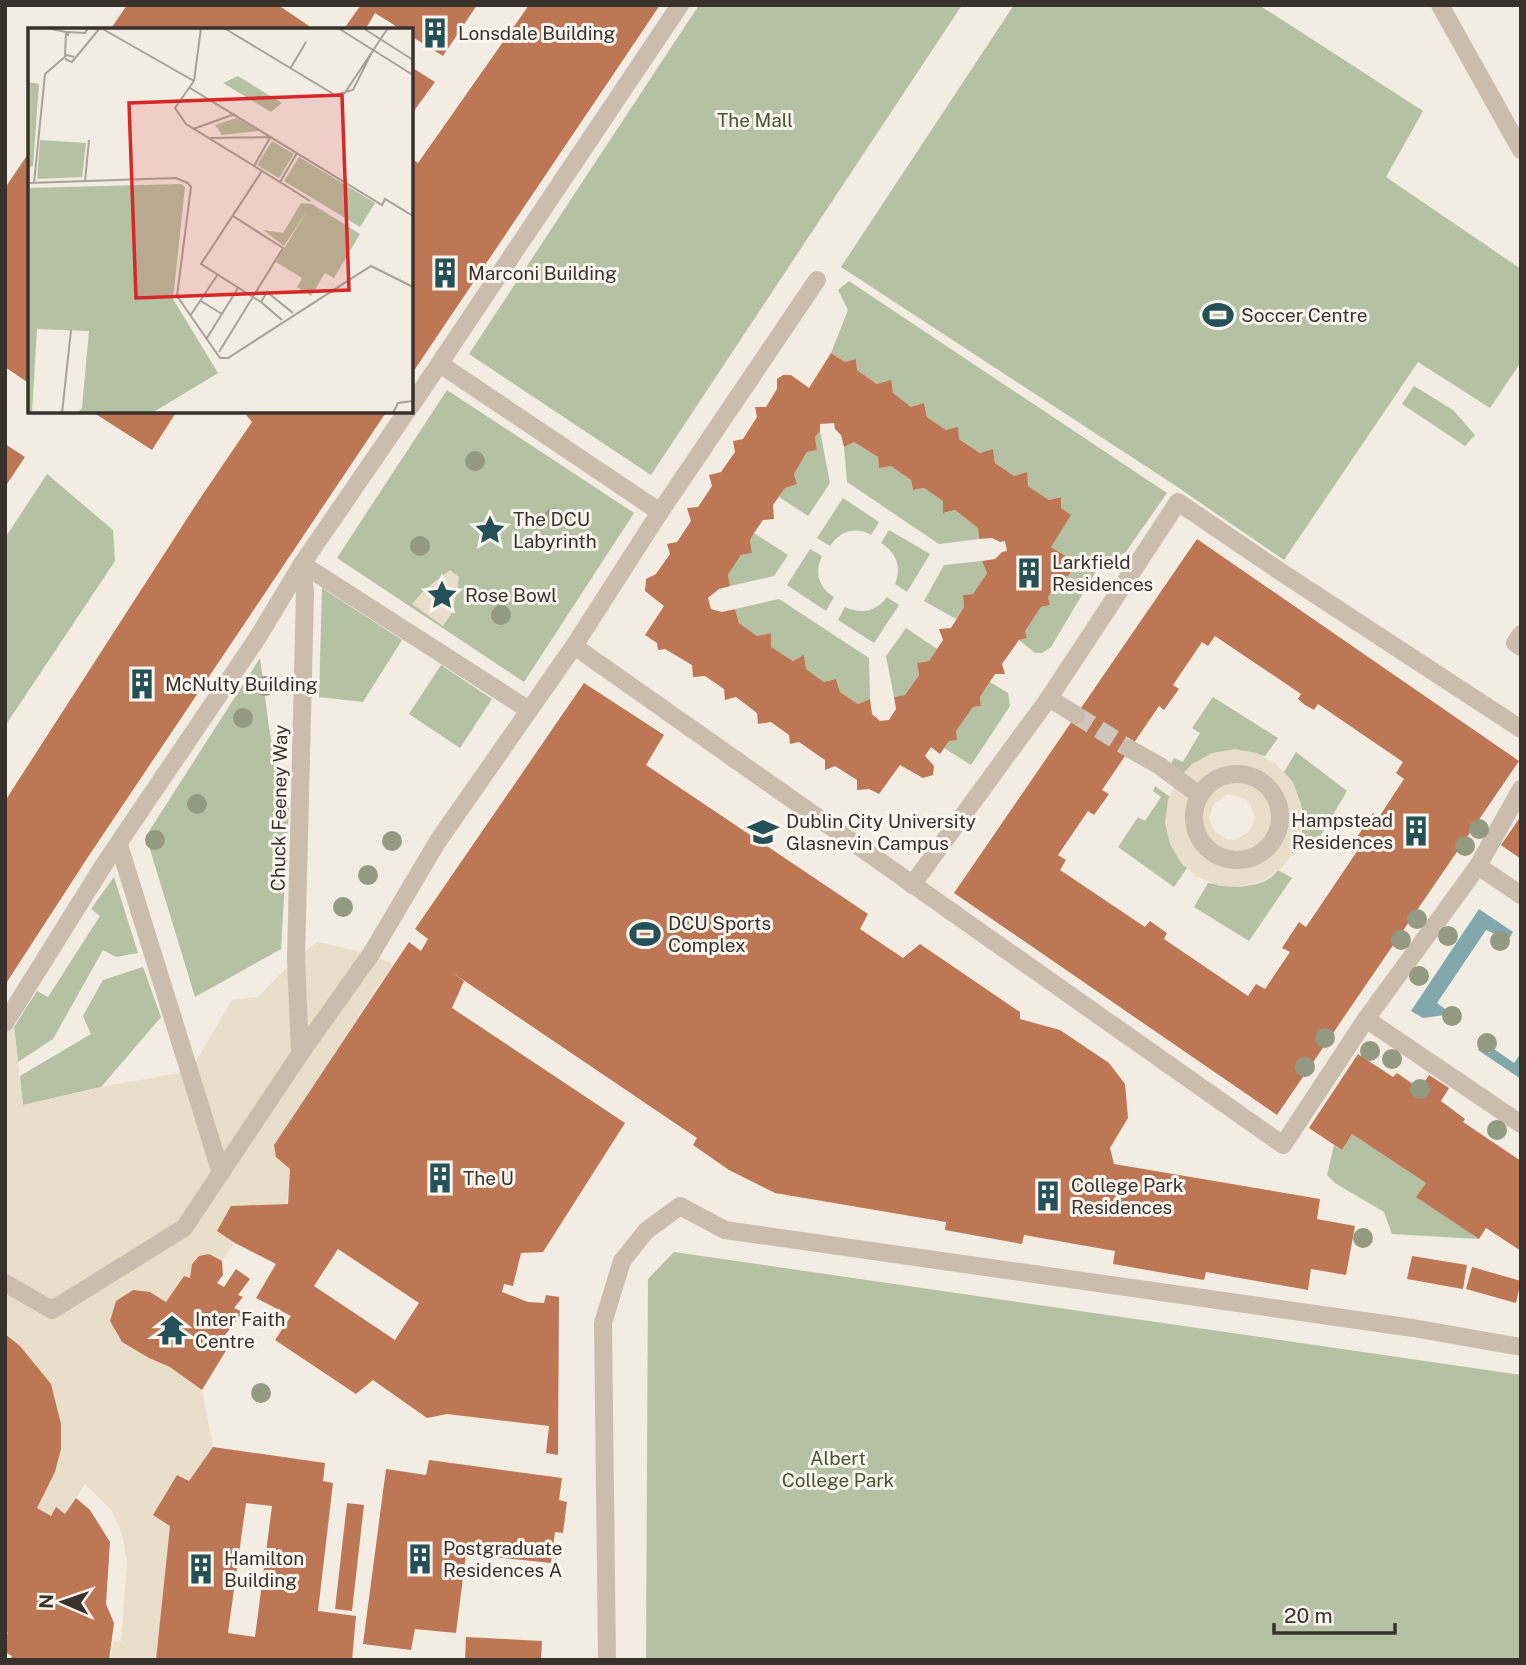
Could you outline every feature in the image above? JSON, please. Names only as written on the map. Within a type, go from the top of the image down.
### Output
[{"type":"street","points":[[413,403],[680,5]]},
{"type":"street","points":[[1440,5],[1521,150]]},
{"type":"street","points":[[5,1283],[52,1310],[184,1228],[300,1054],[371,954],[438,841],[574,646],[660,512],[817,280]]},
{"type":"street","points":[[440,364],[660,512]]},
{"type":"street","points":[[5,1023],[119,845],[258,637],[302,565],[406,413]]},
{"type":"street","points":[[912,885],[1049,698],[1178,502],[1521,729]]},
{"type":"street","points":[[302,565],[529,709]]},
{"type":"street","name":"Chuck Feeney Way","points":[[300,1054],[296,958],[305,593],[302,565]]},
{"type":"street","points":[[1521,634],[1515,643],[1521,647]]},
{"type":"street","points":[[574,646],[1283,1145],[1366,1018],[1478,866],[1521,789]]},
{"type":"street","points":[[1049,698],[1076,715]]},
{"type":"street","points":[[1130,748],[1199,795]]},
{"type":"street","points":[[1229,774],[1253,776],[1265,782],[1277,799],[1280,810],[1281,820],[1274,840],[1264,851],[1252,858],[1224,859],[1211,852],[1202,843],[1194,819],[1199,795],[1207,785],[1229,774]]},
{"type":"street","points":[[119,845],[221,1173]]},
{"type":"street","points":[[1478,866],[1521,895]]},
{"type":"street","points":[[1366,1018],[1521,1124]]},
{"type":"street","points":[[607,1660],[603,1323],[622,1261],[646,1231],[680,1206],[725,1230],[1413,1328],[1521,1347]]},
{"type":"green space","name":"The Mall","points":[[699,5],[962,5],[651,475],[469,354]]},
{"type":"green space","name":"Soccer Centre","points":[[1014,5],[1259,5],[1423,111],[1386,177],[1521,269],[1521,362],[1490,408],[1418,362],[1284,560],[1173,484],[841,267]]},
{"type":"green space","points":[[849,281],[1167,493],[1125,553],[1101,563],[1051,647],[1042,653],[1035,653],[1019,640],[1027,638],[1025,631],[1041,607],[1050,605],[1048,597],[1060,578],[1071,572],[1069,558],[1051,547],[1061,508],[1061,497],[1049,500],[1028,486],[1026,473],[1014,476],[995,463],[993,450],[980,453],[927,417],[924,403],[911,407],[857,370],[856,359],[845,362],[831,353],[848,310],[838,290]]},
{"type":"green space","points":[[1414,386],[1453,410],[1475,435],[1465,446],[1402,404]]},
{"type":"green space","points":[[447,390],[634,513],[524,682],[337,558]]},
{"type":"green space","points":[[820,431],[830,483],[808,516],[779,497],[785,488],[797,484],[794,474],[807,452],[817,450],[815,437]]},
{"type":"green space","points":[[854,442],[878,457],[879,467],[891,466],[911,480],[913,490],[924,488],[943,501],[944,513],[955,510],[978,528],[979,539],[939,544],[847,482],[844,447]]},
{"type":"green space","points":[[47,474],[113,530],[115,561],[5,726],[5,538]]},
{"type":"green space","points":[[843,498],[879,522],[871,535],[860,531],[849,532],[830,546],[817,538]]},
{"type":"green space","points":[[889,530],[930,554],[907,592],[895,584],[897,561],[891,551],[881,543]]},
{"type":"green space","points":[[754,533],[788,555],[774,576],[730,586],[728,575],[741,555],[752,553],[750,540]]},
{"type":"green space","points":[[810,549],[822,556],[818,568],[819,579],[834,597],[826,611],[787,585]]},
{"type":"green space","points":[[982,561],[987,573],[973,594],[963,595],[964,607],[956,619],[924,601],[944,565]]},
{"type":"green space","points":[[322,588],[402,640],[363,702],[319,697]]},
{"type":"green space","points":[[887,597],[899,605],[874,643],[838,620],[845,607],[857,611],[868,610],[878,606]]},
{"type":"green space","points":[[779,599],[869,658],[870,699],[858,704],[840,692],[836,679],[824,682],[806,669],[804,656],[793,661],[771,647],[771,633],[757,636],[739,623],[735,609]]},
{"type":"green space","points":[[906,628],[937,649],[929,661],[917,663],[919,675],[905,695],[894,697],[886,656]]},
{"type":"green space","points":[[260,658],[278,774],[277,807],[289,808],[281,949],[195,997],[146,836]]},
{"type":"green space","points":[[441,665],[492,699],[460,748],[409,714]]},
{"type":"green space","points":[[990,682],[1008,693],[1010,706],[971,765],[944,748],[973,707],[981,706],[980,697]]},
{"type":"green space","points":[[1213,697],[1278,738],[1265,756],[1240,752],[1222,754],[1186,776],[1171,764],[1174,758],[1183,762],[1200,733],[1192,728]]},
{"type":"green space","points":[[1296,752],[1347,791],[1311,852],[1297,845],[1303,816],[1299,798],[1284,772]]},
{"type":"green space","points":[[1155,786],[1170,797],[1179,859],[1187,868],[1174,887],[1118,847],[1138,817],[1145,821],[1161,797],[1153,791]]},
{"type":"green space","points":[[1278,870],[1292,878],[1249,941],[1194,907],[1208,883],[1246,886],[1272,877]]},
{"type":"green space","points":[[114,877],[138,953],[116,957],[103,950],[53,1039],[18,1062],[14,1027],[37,991],[48,997],[100,916],[91,909]]},
{"type":"green space","points":[[143,967],[161,1017],[101,1087],[23,1105],[20,1076],[91,1034],[83,1016],[103,980]]},
{"type":"green space","points":[[1352,1134],[1426,1183],[1417,1197],[1479,1239],[1392,1234],[1384,1212],[1335,1183],[1327,1175],[1334,1145],[1342,1150]]},
{"type":"green space","name":"Albert College Park","points":[[674,1252],[1521,1375],[1521,1660],[646,1660],[648,1279]]},
{"type":"shaded area","points":[[450,570],[459,577],[458,586],[452,613],[443,626],[412,604],[424,590]]},
{"type":"shaded area","points":[[1235,749],[1257,753],[1276,764],[1293,782],[1301,804],[1303,827],[1296,849],[1282,868],[1263,881],[1241,887],[1219,886],[1196,876],[1181,863],[1170,844],[1165,822],[1168,800],[1177,780],[1192,764],[1212,753]],"holes":[[[1230,794],[1245,799],[1250,804],[1255,819],[1248,833],[1234,840],[1215,832],[1209,819],[1213,805]]]},
{"type":"shaded area","points":[[317,942],[371,954],[393,964],[274,1145],[276,1157],[290,1169],[287,1204],[231,1206],[218,1231],[234,1243],[222,1261],[209,1254],[198,1256],[192,1264],[190,1278],[184,1276],[166,1302],[133,1290],[116,1301],[110,1321],[122,1342],[170,1367],[202,1390],[213,1447],[189,1481],[178,1476],[156,1660],[110,1660],[114,1641],[121,1641],[127,1563],[122,1534],[112,1511],[85,1484],[65,1514],[56,1508],[51,1516],[37,1508],[55,1472],[61,1449],[61,1424],[50,1384],[20,1346],[5,1334],[5,1022],[14,1027],[23,1105],[190,1071],[232,1000],[258,997],[296,958]]},
{"type":"water","points":[[1479,909],[1513,932],[1508,940],[1486,930],[1437,1003],[1448,1011],[1445,1015],[1423,1018],[1411,1011]]},
{"type":"water","points":[[1480,1046],[1490,1053],[1494,1049],[1514,1063],[1521,1053],[1521,1079],[1478,1050]]},
{"type":"building","points":[[127,5],[278,5],[312,28],[111,28]]},
{"type":"building","name":"Lonsdale Building","points":[[361,5],[477,5],[443,56],[413,37],[413,28],[399,28],[375,13],[366,28],[344,28]]},
{"type":"building","name":"Marconi Building","points":[[529,5],[660,5],[413,372],[413,159],[418,163]]},
{"type":"building","points":[[413,68],[435,82],[413,112]]},
{"type":"building","points":[[28,154],[28,383],[5,367],[5,188]]},
{"type":"building","name":"Larkfield Residences","points":[[831,353],[845,362],[856,359],[857,370],[877,384],[891,380],[893,393],[911,407],[924,403],[927,417],[946,430],[958,427],[959,439],[980,453],[993,449],[995,463],[1014,476],[1027,472],[1028,486],[1049,500],[1061,497],[1061,508],[1071,515],[1051,547],[1069,558],[1071,572],[1060,578],[1048,597],[1050,605],[1041,607],[1025,631],[1027,638],[1019,640],[1002,664],[1005,674],[995,674],[980,697],[981,706],[973,707],[956,731],[957,740],[949,741],[940,754],[931,747],[925,756],[934,766],[933,775],[923,778],[900,765],[879,794],[869,789],[857,790],[857,780],[835,766],[825,770],[825,760],[799,742],[790,744],[789,735],[771,722],[758,724],[757,713],[736,697],[725,700],[724,689],[705,676],[693,677],[692,665],[665,649],[658,650],[657,643],[645,635],[664,606],[645,591],[646,579],[656,574],[670,554],[667,544],[677,542],[691,521],[687,508],[698,507],[712,486],[709,475],[721,472],[735,452],[733,441],[743,439],[757,417],[755,407],[766,407],[777,389],[777,379],[783,375],[791,375],[809,388]],"holes":[[[834,423],[835,429],[841,435],[844,447],[854,442],[878,457],[879,468],[891,466],[911,480],[913,490],[924,488],[943,501],[943,513],[955,510],[978,528],[979,539],[1005,541],[1007,551],[995,559],[982,561],[987,573],[973,594],[963,595],[964,607],[951,628],[939,629],[943,640],[929,661],[917,663],[919,675],[905,695],[894,697],[896,709],[889,720],[880,721],[872,714],[870,699],[858,704],[840,692],[836,679],[824,682],[806,669],[804,655],[793,661],[771,647],[771,633],[757,636],[739,623],[735,609],[722,612],[711,609],[708,598],[719,589],[730,586],[728,575],[741,555],[752,553],[750,540],[754,533],[763,520],[774,519],[773,505],[785,488],[797,484],[794,474],[807,452],[817,450],[815,437],[820,431],[820,424]]]},
{"type":"building","points":[[94,413],[176,413],[152,450]]},
{"type":"building","name":"McNulty Building","points":[[245,413],[386,413],[5,985],[5,801],[252,422]]},
{"type":"building","points":[[5,444],[25,457],[5,487]]},
{"type":"building","name":"Hampstead Residences","points":[[1197,539],[1519,761],[1277,1115],[954,893]],"holes":[[[1215,636],[1301,694],[1298,699],[1305,705],[1314,710],[1318,704],[1403,762],[1396,773],[1404,779],[1379,817],[1373,813],[1357,837],[1364,841],[1306,927],[1299,922],[1282,948],[1290,952],[1265,989],[1256,984],[1248,996],[1164,939],[1167,933],[1150,921],[1145,927],[1060,870],[1066,860],[1058,855],[1088,811],[1094,815],[1109,794],[1102,790],[1159,706],[1164,710],[1179,689],[1173,685],[1202,642],[1208,646]]]},
{"type":"building","points":[[584,683],[664,735],[646,765],[868,914],[860,929],[903,958],[920,944],[1020,1012],[1020,1019],[1060,1030],[1109,1063],[1125,1084],[1128,1118],[1110,1148],[1114,1164],[1320,1199],[1317,1219],[1355,1226],[1346,1275],[1311,1269],[1308,1290],[1206,1272],[1204,1280],[1113,1264],[1115,1251],[1024,1235],[1022,1244],[945,1230],[946,1222],[775,1193],[729,1170],[693,1145],[697,1138],[450,971],[464,981],[452,1008],[625,1123],[543,1252],[521,1253],[513,1286],[504,1284],[502,1292],[528,1302],[544,1303],[546,1295],[559,1297],[558,1455],[546,1453],[549,1426],[447,1414],[427,1418],[373,1380],[356,1394],[275,1340],[291,1316],[256,1298],[276,1264],[217,1231],[231,1206],[288,1204],[290,1169],[276,1157],[274,1145],[409,942],[421,951],[428,939],[415,929]],"holes":[[[338,1249],[419,1303],[395,1340],[314,1286]]]},
{"type":"building","points":[[1521,816],[1521,859],[1501,845]]},
{"type":"building","points":[[1358,1054],[1393,1077],[1397,1073],[1420,1089],[1429,1075],[1449,1088],[1441,1101],[1465,1119],[1463,1122],[1521,1161],[1521,1251],[1486,1228],[1479,1239],[1416,1197],[1426,1183],[1352,1134],[1342,1150],[1309,1128]]},
{"type":"building","name":"Inter Faith Centre","points":[[209,1254],[222,1261],[223,1275],[217,1283],[224,1287],[236,1269],[250,1279],[238,1295],[243,1297],[234,1308],[243,1312],[222,1339],[230,1344],[202,1390],[170,1367],[122,1342],[110,1321],[116,1301],[133,1290],[150,1292],[166,1302],[184,1276],[190,1278],[192,1264],[199,1256]]},
{"type":"building","points":[[1412,1256],[1467,1265],[1463,1289],[1407,1279]]},
{"type":"building","points":[[1472,1267],[1521,1281],[1516,1303],[1466,1289]]},
{"type":"building","points":[[5,1334],[20,1346],[51,1384],[61,1424],[61,1449],[55,1472],[37,1508],[51,1516],[56,1507],[65,1514],[76,1498],[90,1510],[110,1542],[106,1604],[114,1623],[109,1660],[10,1660],[12,1656],[5,1652],[5,1637],[8,1633],[5,1631]]},
{"type":"building","name":"Hamilton Building","points":[[213,1447],[325,1463],[323,1481],[333,1483],[318,1611],[356,1616],[352,1660],[156,1660],[170,1526],[153,1515],[177,1475],[189,1481]],"holes":[[[246,1503],[272,1506],[255,1637],[228,1633]]]},
{"type":"building","name":"Postgraduate Residences A","points":[[429,1460],[562,1478],[559,1500],[567,1502],[563,1533],[555,1532],[551,1563],[466,1554],[456,1633],[415,1629],[411,1650],[363,1644],[386,1469],[426,1475]]},
{"type":"building","points":[[347,1503],[364,1505],[352,1611],[335,1609]]},
{"type":"building","points":[[466,1637],[542,1641],[541,1660],[465,1660]]},
{"type":"tunnel","points":[[1076,715],[1130,749]]},
{"type":"place","name":"Lonsdale Building","points":[[435,33]]},
{"type":"place","name":"Marconi Building","points":[[445,273]]},
{"type":"place","name":"Soccer Centre","points":[[1218,315]]},
{"type":"place","name":"The DCU Labyrinth","points":[[490,530]]},
{"type":"place","name":"Larkfield Residences","points":[[1029,573]]},
{"type":"place","name":"Rose Bowl","points":[[442,595]]},
{"type":"place","name":"McNulty Building","points":[[142,684]]},
{"type":"place","name":"Hampstead Residences","points":[[1416,831]]},
{"type":"place","name":"Dublin City University Glasnevin Campus","points":[[763,832]]},
{"type":"place","name":"DCU Sports Complex","points":[[645,934]]},
{"type":"place","name":"The U","points":[[440,1178]]},
{"type":"place","name":"College Park Residences","points":[[1048,1196]]},
{"type":"place","name":"Inter Faith Centre","points":[[172,1330]]},
{"type":"place","name":"Postgraduate Residences A","points":[[420,1559]]},
{"type":"place","name":"Hamilton Building","points":[[201,1569]]}]
